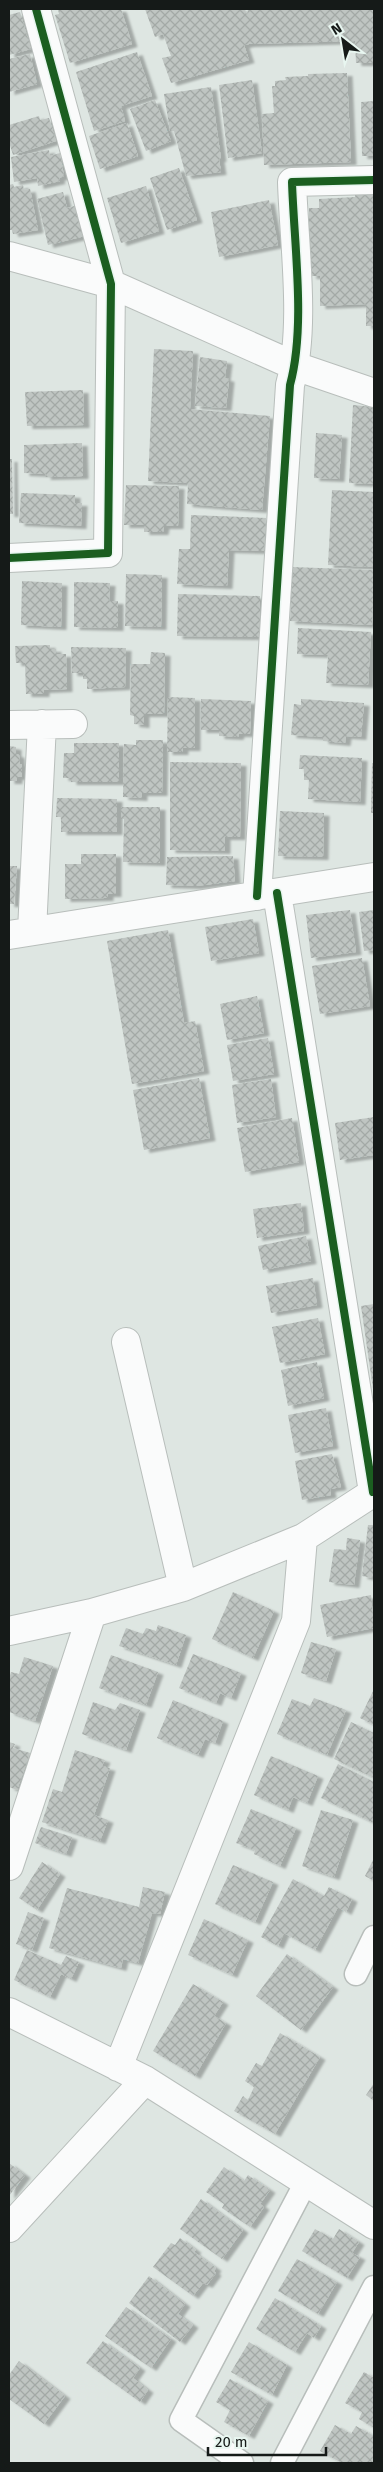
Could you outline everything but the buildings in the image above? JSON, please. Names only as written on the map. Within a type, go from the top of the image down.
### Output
[{"type":"street","points":[[9,558],[108,553],[111,284],[36,9]]},
{"type":"street","points":[[9,1631],[92,1613],[184,1587],[303,1538],[374,1492],[267,894],[290,385],[295,366],[298,334],[292,182],[374,180]]},
{"type":"street","points":[[9,256],[111,284],[295,366],[374,393]]},
{"type":"street","points":[[42,724],[20,933],[374,876]]},
{"type":"street","points":[[9,725],[73,724]]},
{"type":"street","points":[[126,1342],[184,1587]]},
{"type":"street","points":[[118,2068],[296,1621],[303,1538]]},
{"type":"street","points":[[9,1866],[92,1613]]},
{"type":"street","points":[[9,2012],[145,2080],[374,2225]]},
{"type":"street","points":[[9,2228],[145,2080]]},
{"type":"lane","points":[[356,1974],[374,1937]]},
{"type":"lane","points":[[242,2463],[182,2420],[306,2182]]},
{"type":"lane","points":[[282,2463],[374,2288]]},
{"type":"cycle path","points":[[9,558],[108,553],[111,284],[36,9]]},
{"type":"cycle path","points":[[257,896],[290,385],[295,362],[297,337],[298,285],[292,182],[374,180]]},
{"type":"cycle path","points":[[277,893],[373,1492]]}]
